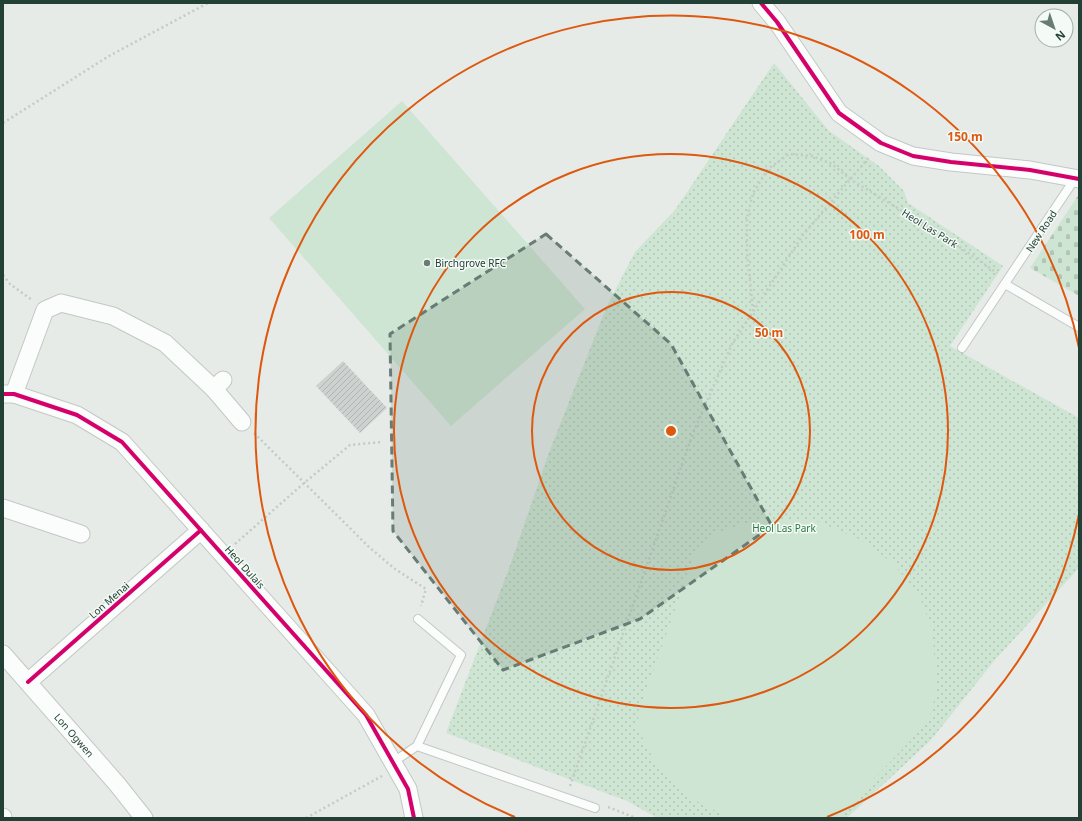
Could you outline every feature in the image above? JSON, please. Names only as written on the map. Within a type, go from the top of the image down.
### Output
[{"type":"street","points":[[761,3],[776,22],[839,113],[881,143],[913,156],[951,162],[1030,170],[1077,178]]},
{"type":"street","points":[[9,394],[45,310],[61,303],[113,316],[165,343],[219,384],[242,422]]},
{"type":"street","name":"Heol Dulais","points":[[9,394],[77,415],[122,442],[366,715],[408,789],[414,818]]},
{"type":"street","points":[[3,508],[81,534]]},
{"type":"street","name":"Lon Menai","points":[[28,682],[201,530]]},
{"type":"street","name":"Lon Ogwen","points":[[3,654],[117,784],[144,818]]},
{"type":"lane","name":"New Road","points":[[962,348],[1077,178]]},
{"type":"lane","points":[[1006,282],[1079,327]]},
{"type":"lane","points":[[394,765],[417,746],[461,655],[418,619]]},
{"type":"lane","points":[[417,746],[594,808]]},
{"type":"path","points":[[3,123],[109,56],[208,3]]},
{"type":"path","points":[[566,798],[693,433],[732,344],[803,235],[881,143]]},
{"type":"path","points":[[3,275],[10,284],[45,310]]},
{"type":"path","points":[[242,422],[370,548],[396,569],[426,589],[418,619]]},
{"type":"path","points":[[223,555],[304,483],[350,445],[382,442]]},
{"type":"path","points":[[306,818],[394,765]]},
{"type":"path","points":[[594,808],[602,804],[636,818]]},
{"type":"highlighted area","points":[[546,234],[671,344],[772,526],[640,619],[503,670],[393,531],[390,334]]},
{"type":"green space","name":"Heol Las Park","points":[[774,63],[829,131],[879,166],[904,191],[908,203],[1003,266],[950,346],[1079,418],[1079,568],[994,661],[931,740],[847,818],[657,818],[627,801],[446,733],[511,563],[548,455],[607,306],[635,252],[675,210]]},
{"type":"green space","name":"Birchgrove RFC","points":[[402,101],[585,309],[451,426],[269,218]]},
{"type":"green space","points":[[1079,194],[1079,296],[1030,268]]},
{"type":"green space","points":[[775,519],[817,521],[859,539],[894,564],[920,598],[932,629],[937,688],[929,721],[837,818],[729,818],[691,798],[656,764],[637,727],[640,708],[695,553],[702,544],[721,532],[753,522]]},
{"type":"building","points":[[343,361],[387,408],[360,433],[316,386]]},
{"type":"cycle path","points":[[761,3],[777,22],[839,113],[881,143],[913,156],[951,162],[1030,170],[1079,179]]},
{"type":"cycle path","points":[[3,394],[14,394],[77,415],[122,442],[366,715],[408,789],[414,818]]},
{"type":"cycle path","points":[[28,682],[201,530]]},
{"type":"place","name":"Birchgrove RFC","points":[[427,263]]}]
